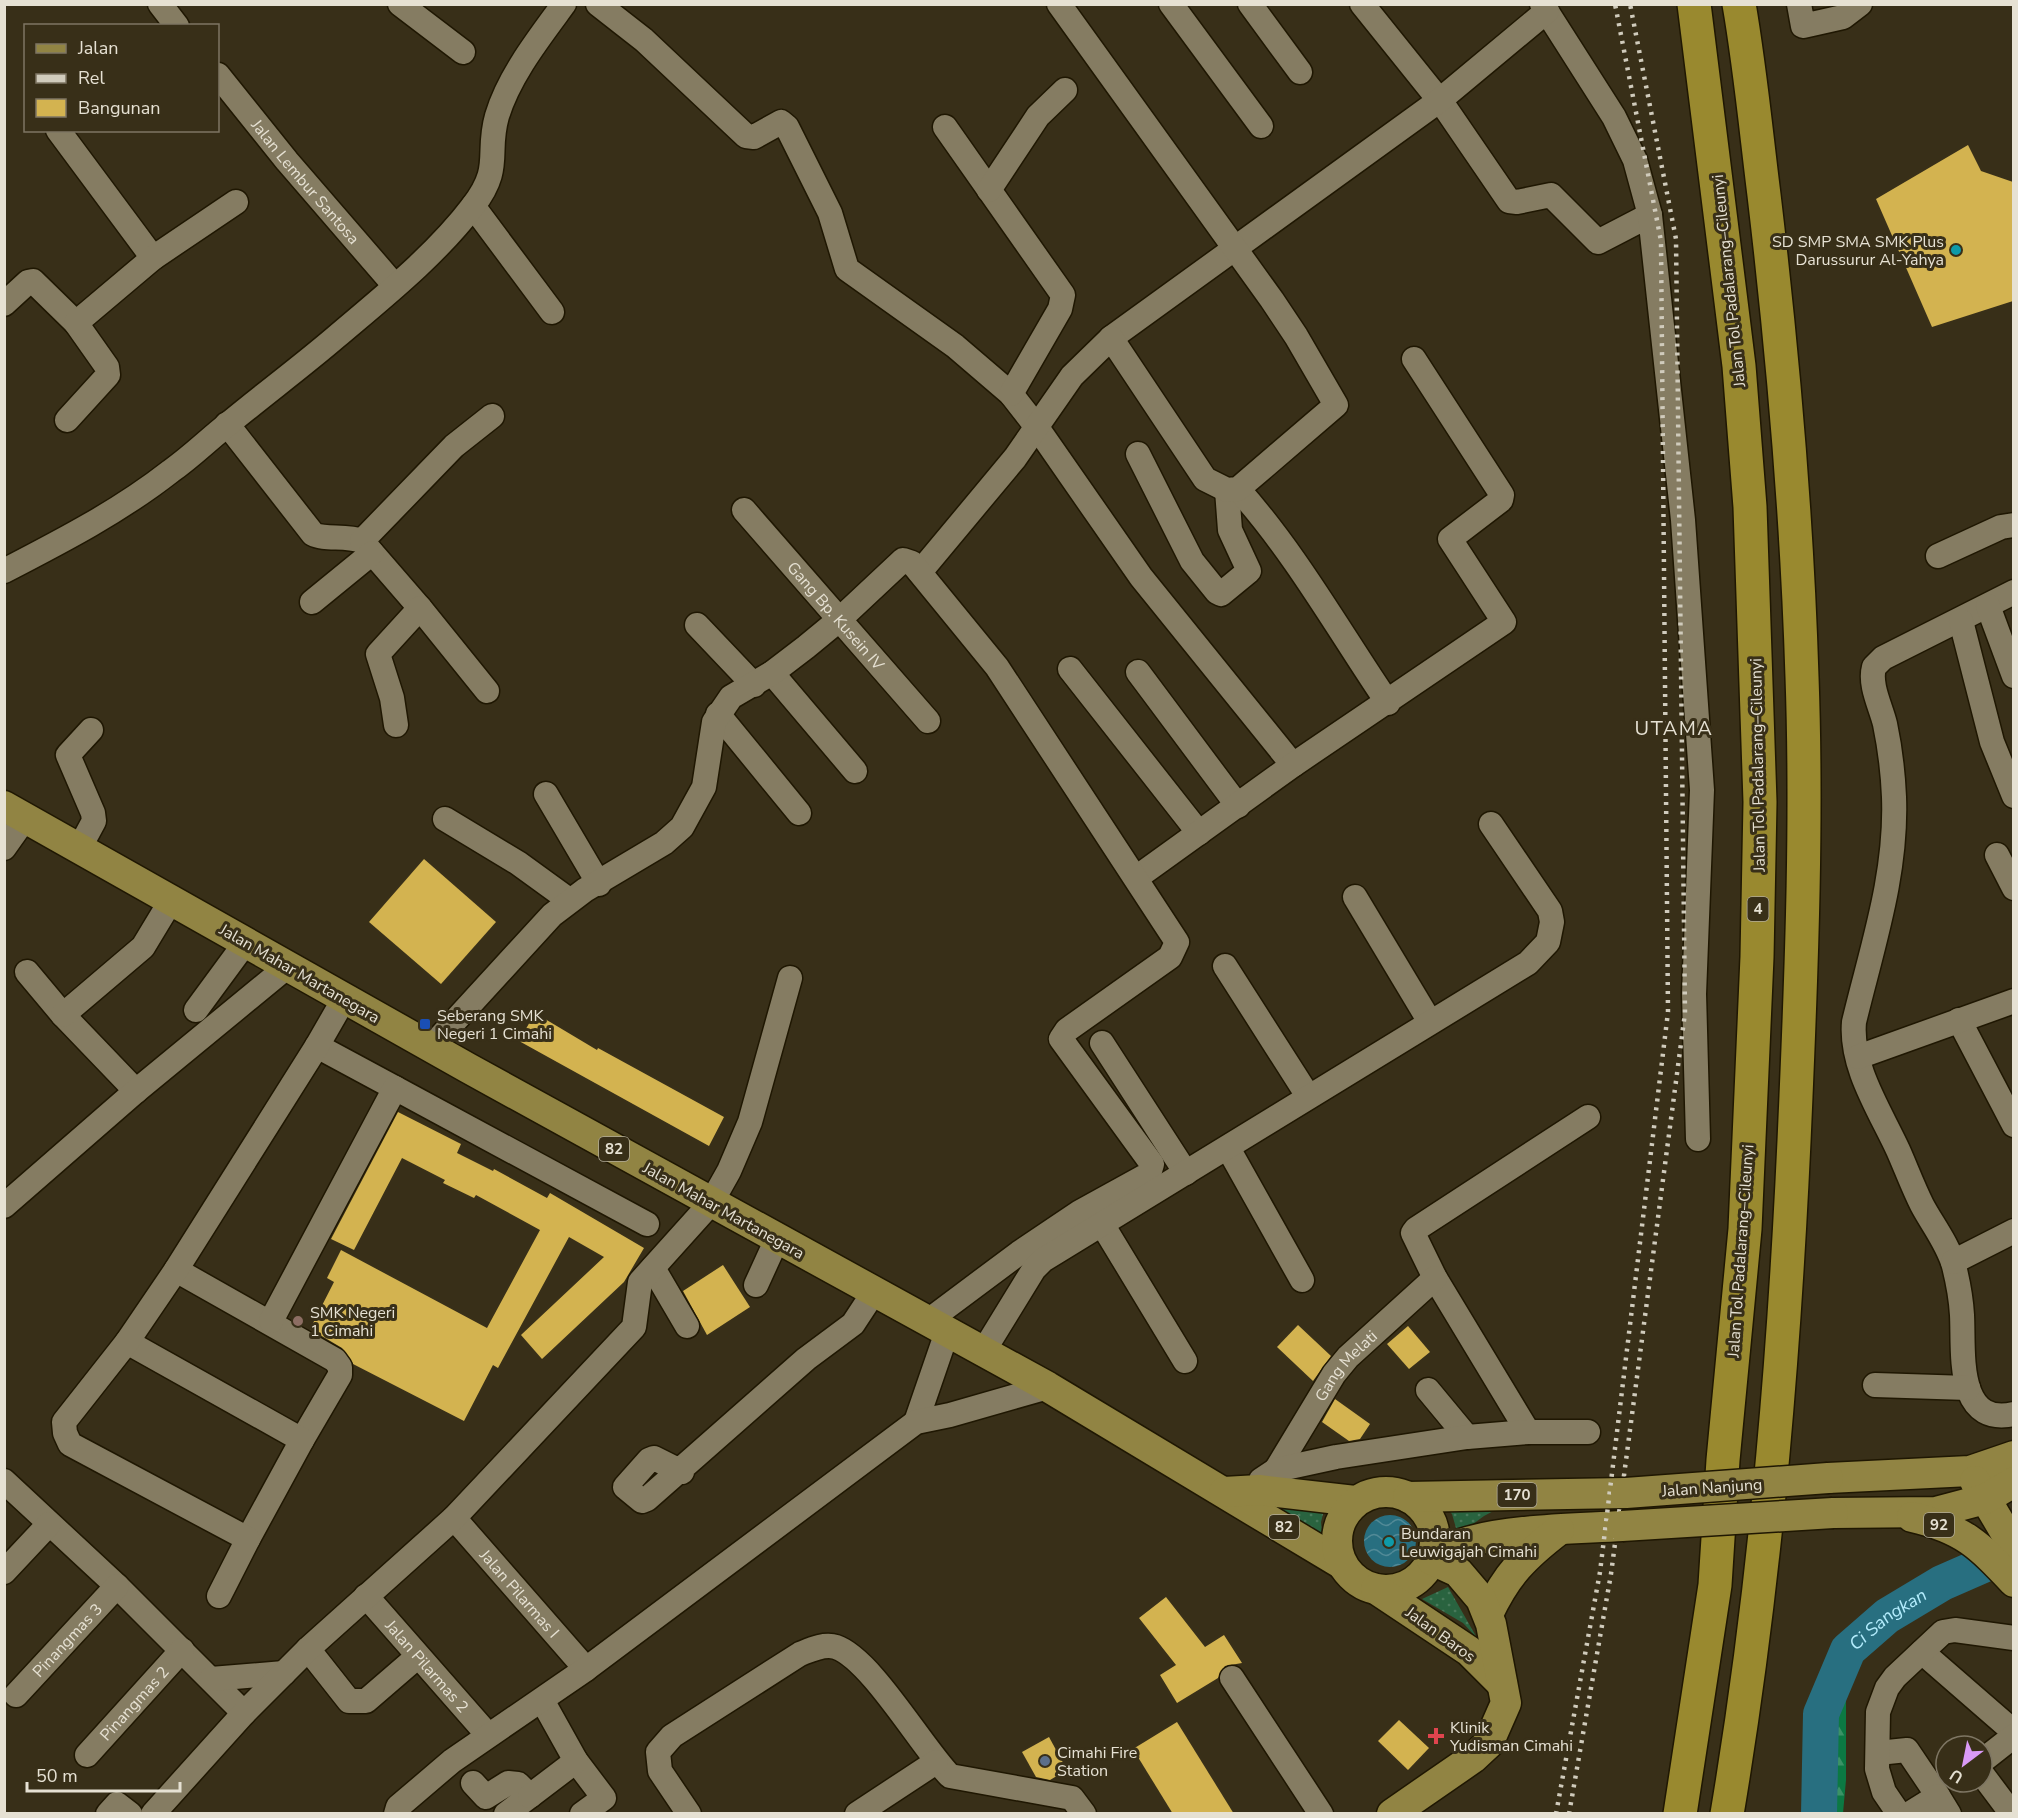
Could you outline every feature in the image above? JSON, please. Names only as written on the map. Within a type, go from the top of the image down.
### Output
[{"type":"highway","name":"Jalan Tol Padalarang–Cileunyi","points":[[1680,1814],[1715,1585],[1723,1460],[1744,1229],[1757,957],[1760,802],[1750,507],[1739,366],[1694,4]]},
{"type":"highway","points":[[1727,1814],[1752,1659],[1779,1397],[1792,1202],[1802,962],[1804,818],[1801,657],[1785,373],[1739,4]]},
{"type":"main road","name":"Jalan Mahar Martanegara","points":[[15,812],[172,899],[344,999],[1048,1387],[1342,1564]]},
{"type":"main road","name":"Jalan Nanjung","points":[[1408,1497],[1626,1493],[1828,1478],[1970,1471],[2013,1456]]},
{"type":"main road","name":"92","points":[[1970,1471],[1985,1499],[2013,1582]]},
{"type":"main road","name":"82","points":[[1224,1492],[1268,1480],[1355,1501]]},
{"type":"main road","name":"Jalan Nanjung","points":[[1432,1560],[1458,1545],[1473,1541],[1559,1530],[1833,1512],[1936,1512],[1985,1499],[2013,1482]]},
{"type":"main road","name":"170","points":[[1355,1501],[1381,1491],[1408,1497]]},
{"type":"main road","points":[[1355,1501],[1344,1514],[1337,1530],[1336,1547],[1342,1564],[1351,1575],[1376,1589],[1389,1590],[1413,1581],[1432,1560],[1436,1543],[1434,1531],[1425,1511],[1408,1497]]},
{"type":"main road","name":"92","points":[[1895,1512],[1999,1542]]},
{"type":"main road","points":[[1488,1614],[1502,1584],[1516,1566],[1559,1530]]},
{"type":"main road","name":"Jalan Baros","points":[[1392,1814],[1467,1763],[1488,1744],[1506,1703],[1488,1614],[1472,1585],[1458,1572],[1432,1560]]},
{"type":"main road","name":"Jalan Baros","points":[[1376,1589],[1469,1651],[1502,1684]]},
{"type":"street","points":[[160,4],[175,24]]},
{"type":"street","points":[[4,571],[86,528],[154,483],[304,364],[395,285],[473,206],[491,178],[494,128],[500,106],[524,62],[564,4]]},
{"type":"street","points":[[598,4],[644,40],[746,136],[754,137],[781,122],[784,124],[830,213],[845,264],[851,274],[955,346],[1011,394],[1036,426],[1141,577],[1293,765]]},
{"type":"street","points":[[1059,4],[1296,336],[1336,402],[1335,407],[1232,489],[1230,530],[1249,572],[1221,594],[1192,561],[1138,454]]},
{"type":"street","points":[[1172,4],[1261,126]]},
{"type":"street","points":[[1250,4],[1300,72]]},
{"type":"street","points":[[1362,4],[1440,100],[1509,201],[1517,202],[1551,195],[1598,242],[1650,215]]},
{"type":"street","points":[[1799,4],[1803,26],[1843,16],[1860,4]]},
{"type":"street","points":[[404,6],[463,52]]},
{"type":"street","points":[[920,572],[983,499],[1072,376],[1111,339],[1234,247],[1440,100],[1544,8],[1614,117],[1635,160],[1650,215],[1683,519],[1702,790],[1694,994],[1698,1139]]},
{"type":"street","name":"Jalan Lembur Santosa","points":[[219,76],[287,161],[395,285]]},
{"type":"street","points":[[989,190],[1038,116],[1065,90]]},
{"type":"street","points":[[945,127],[1061,289],[1063,295],[1060,309],[1011,394]]},
{"type":"street","points":[[59,132],[153,258]]},
{"type":"street","points":[[76,323],[153,258],[236,202]]},
{"type":"street","points":[[473,206],[552,312]]},
{"type":"street","points":[[4,304],[28,282],[33,281],[76,323],[107,368],[108,375],[67,420]]},
{"type":"street","points":[[1111,339],[1205,479],[1232,489],[1305,576],[1323,608],[1388,703]]},
{"type":"street","points":[[1136,878],[1293,765],[1388,703],[1505,620],[1450,539],[1501,500],[1502,495],[1414,359]]},
{"type":"street","points":[[312,602],[367,547],[454,446],[492,416]]},
{"type":"street","points":[[227,424],[313,534],[321,537],[349,536],[367,547],[487,690]]},
{"type":"street","name":"Gang Bp. Kusein IV","points":[[744,510],[928,721]]},
{"type":"street","points":[[1938,556],[2001,527],[2013,525]]},
{"type":"street","points":[[431,1047],[552,915],[569,900],[664,843],[690,816],[704,787],[714,722],[731,697],[763,679],[840,619],[903,560],[912,563],[997,667],[1176,938],[1177,946],[1170,957],[1067,1030],[1061,1039],[1152,1164],[1151,1169],[1145,1178],[1080,1212],[1028,1247],[938,1327],[916,1422]]},
{"type":"street","points":[[2013,592],[1961,621],[1883,658],[1872,672],[1891,762],[1894,828],[1891,870],[1882,915],[1854,1022],[1853,1035],[1858,1057],[1875,1102],[1922,1204],[1953,1262],[1961,1294],[1963,1365],[1972,1400],[1979,1408],[1993,1414],[2013,1413]]},
{"type":"street","points":[[1988,606],[2013,676]]},
{"type":"street","points":[[396,725],[389,688],[378,654],[420,608]]},
{"type":"street","points":[[1961,621],[1992,742],[2013,796]]},
{"type":"street","points":[[697,625],[763,679],[855,771]]},
{"type":"street","points":[[1070,669],[1199,833]]},
{"type":"street","points":[[1138,672],[1238,806]]},
{"type":"street","points":[[718,714],[800,813]]},
{"type":"street","points":[[80,847],[94,821],[93,813],[68,754],[91,730]]},
{"type":"street","points":[[546,794],[599,884]]},
{"type":"street","points":[[4,848],[15,812]]},
{"type":"street","points":[[445,819],[518,863],[569,900]]},
{"type":"street","points":[[983,1352],[1034,1269],[1043,1260],[1528,963],[1548,942],[1552,922],[1550,911],[1491,824]]},
{"type":"street","points":[[1997,855],[2013,888]]},
{"type":"street","points":[[1355,897],[1430,1022]]},
{"type":"street","points":[[63,1016],[143,947],[172,899]]},
{"type":"street","points":[[196,1010],[246,942]]},
{"type":"street","points":[[4,1206],[136,1091],[288,966]]},
{"type":"street","points":[[1225,966],[1308,1096]]},
{"type":"street","points":[[27,972],[63,1016],[136,1091]]},
{"type":"street","points":[[153,1814],[244,1713],[308,1649],[454,1518],[634,1327],[640,1282],[711,1203],[750,1122],[790,978]]},
{"type":"street","points":[[248,1539],[70,1443],[64,1433],[64,1422],[127,1342],[176,1270],[317,1046],[344,999]]},
{"type":"street","points":[[1858,1057],[2013,1001]]},
{"type":"street","points":[[1959,1020],[2013,1125]]},
{"type":"street","points":[[1102,1043],[1186,1173]]},
{"type":"street","points":[[317,1046],[647,1224]]},
{"type":"street","points":[[271,1322],[395,1088]]},
{"type":"street","points":[[1528,1432],[1435,1278],[1414,1238],[1416,1229],[1588,1117]]},
{"type":"street","points":[[1228,1148],[1302,1280]]},
{"type":"street","points":[[1102,1224],[1185,1361]]},
{"type":"street","points":[[1953,1262],[2013,1231]]},
{"type":"street","points":[[756,1286],[777,1239]]},
{"type":"street","points":[[653,1268],[687,1326]]},
{"type":"street","points":[[176,1270],[271,1322],[335,1360],[340,1367],[340,1375],[302,1440],[219,1596]]},
{"type":"street","name":"Gang Melati","points":[[1268,1480],[1334,1374],[1348,1357],[1435,1278]]},
{"type":"street","points":[[682,1472],[773,1387],[853,1324],[874,1292]]},
{"type":"street","points":[[127,1342],[302,1440]]},
{"type":"street","points":[[1875,1385],[1968,1388]]},
{"type":"street","points":[[396,1814],[398,1806],[488,1735],[586,1669],[916,1422],[950,1415],[1048,1387]]},
{"type":"street","points":[[1428,1390],[1467,1437]]},
{"type":"street","points":[[1268,1480],[1336,1457],[1467,1437],[1528,1432],[1588,1432]]},
{"type":"street","points":[[4,1480],[117,1586],[244,1713]]},
{"type":"street","name":"Jalan Pilarmas I","points":[[454,1518],[586,1669]]},
{"type":"street","points":[[4,1572],[49,1524]]},
{"type":"street","name":"Pinangmas 3","points":[[16,1695],[117,1586]]},
{"type":"street","name":"Jalan Pilarmas 2","points":[[366,1596],[417,1657],[448,1688],[488,1735]]},
{"type":"street","points":[[1899,1814],[1880,1781],[1877,1769],[1878,1712],[1894,1677],[1938,1636],[1949,1630],[2013,1638]]},
{"type":"street","points":[[689,1814],[660,1771],[658,1752],[672,1736],[800,1654],[818,1647],[835,1647],[864,1667],[936,1762],[950,1776],[1072,1798],[1084,1814]]},
{"type":"street","points":[[308,1649],[349,1701],[357,1703],[366,1701],[417,1657]]},
{"type":"street","name":"Pinangmas 2","points":[[87,1755],[182,1650]]},
{"type":"street","points":[[1922,1652],[2013,1734],[1994,1751]]},
{"type":"street","points":[[211,1679],[284,1673]]},
{"type":"street","points":[[1232,1678],[1321,1814]]},
{"type":"street","points":[[542,1700],[576,1761],[604,1798],[582,1814]]},
{"type":"street","points":[[1878,1753],[1907,1750],[1944,1805],[1909,1814]]},
{"type":"street","points":[[506,1814],[576,1761]]},
{"type":"street","points":[[857,1814],[936,1762]]},
{"type":"street","points":[[473,1784],[486,1797],[513,1782],[530,1796]]},
{"type":"street","points":[[1994,1790],[2012,1814]]},
{"type":"street","points":[[108,1814],[117,1804],[130,1814]]},
{"type":"green space","points":[[1512,1501],[1484,1516],[1458,1535],[1452,1514],[1444,1506]]},
{"type":"green space","points":[[1273,1509],[1324,1510],[1321,1522],[1323,1544]]},
{"type":"green space","points":[[1448,1587],[1477,1638],[1463,1623],[1422,1599]]},
{"type":"green space","points":[[1846,1683],[1846,1780],[1843,1813],[1826,1813],[1827,1729],[1837,1698]]},
{"type":"water","points":[[1390,1515],[1400,1517],[1408,1523],[1414,1531],[1416,1541],[1414,1551],[1408,1559],[1400,1565],[1390,1567],[1380,1565],[1372,1559],[1366,1551],[1364,1541],[1366,1531],[1372,1523],[1380,1517]]},
{"type":"building","name":"SD SMP SMA SMK Plus Darussurur Al-Yahya","points":[[1968,145],[1981,171],[2013,182],[2013,301],[1932,327],[1876,199]]},
{"type":"building","points":[[424,859],[496,922],[441,984],[369,922]]},
{"type":"building","points":[[535,1013],[597,1050],[598,1048],[724,1117],[709,1146],[519,1041]]},
{"type":"building","points":[[398,1112],[461,1144],[457,1153],[493,1171],[494,1169],[547,1198],[550,1193],[644,1248],[624,1282],[542,1359],[521,1335],[604,1257],[569,1237],[498,1368],[493,1365],[464,1421],[353,1364],[342,1348],[310,1329],[334,1282],[327,1278],[341,1250],[487,1328],[540,1230],[476,1195],[474,1198],[443,1183],[445,1180],[402,1158],[354,1250],[331,1239]]},
{"type":"building","points":[[723,1265],[750,1307],[707,1335],[683,1291]]},
{"type":"building","points":[[1298,1325],[1331,1356],[1313,1381],[1277,1347]]},
{"type":"building","points":[[1408,1326],[1430,1352],[1409,1369],[1387,1344]]},
{"type":"building","points":[[1335,1399],[1370,1424],[1360,1439],[1349,1441],[1322,1422]]},
{"type":"building","points":[[1166,1597],[1205,1647],[1224,1635],[1242,1663],[1225,1666],[1218,1678],[1177,1703],[1160,1675],[1176,1665],[1139,1618]]},
{"type":"building","points":[[1399,1720],[1429,1748],[1408,1770],[1378,1741]]},
{"type":"building","points":[[1177,1722],[1234,1814],[1173,1814],[1133,1749]]},
{"type":"building","name":"Cimahi Fire Station","points":[[1049,1737],[1067,1770],[1050,1780],[1036,1777],[1022,1752]]},
{"type":"waterway","name":"Ci Sangkan","points":[[1819,1814],[1821,1714],[1848,1650],[1887,1616],[1942,1583],[1990,1562],[2014,1544]]},
{"type":"railway","points":[[1556,1814],[1600,1572],[1668,1012],[1661,241],[1615,4]]},
{"type":"railway","points":[[1569,1814],[1611,1574],[1685,1013],[1676,239],[1630,4]]},
{"type":"place","name":"SD SMP SMA SMK Plus Darussurur Al-Yahya","points":[[1956,250]]},
{"type":"place","name":"Seberang SMK Negeri 1 Cimahi","points":[[425,1024]]},
{"type":"place","name":"SMK Negeri 1 Cimahi","points":[[298,1321]]},
{"type":"place","name":"Bundaran Leuwigajah Cimahi","points":[[1389,1542]]},
{"type":"place","name":"Klinik Yudisman Cimahi","points":[[1436,1736]]},
{"type":"place","name":"Cimahi Fire Station","points":[[1045,1761]]},
{"type":"district","name":"UTAMA","points":[[1674,728]]}]
